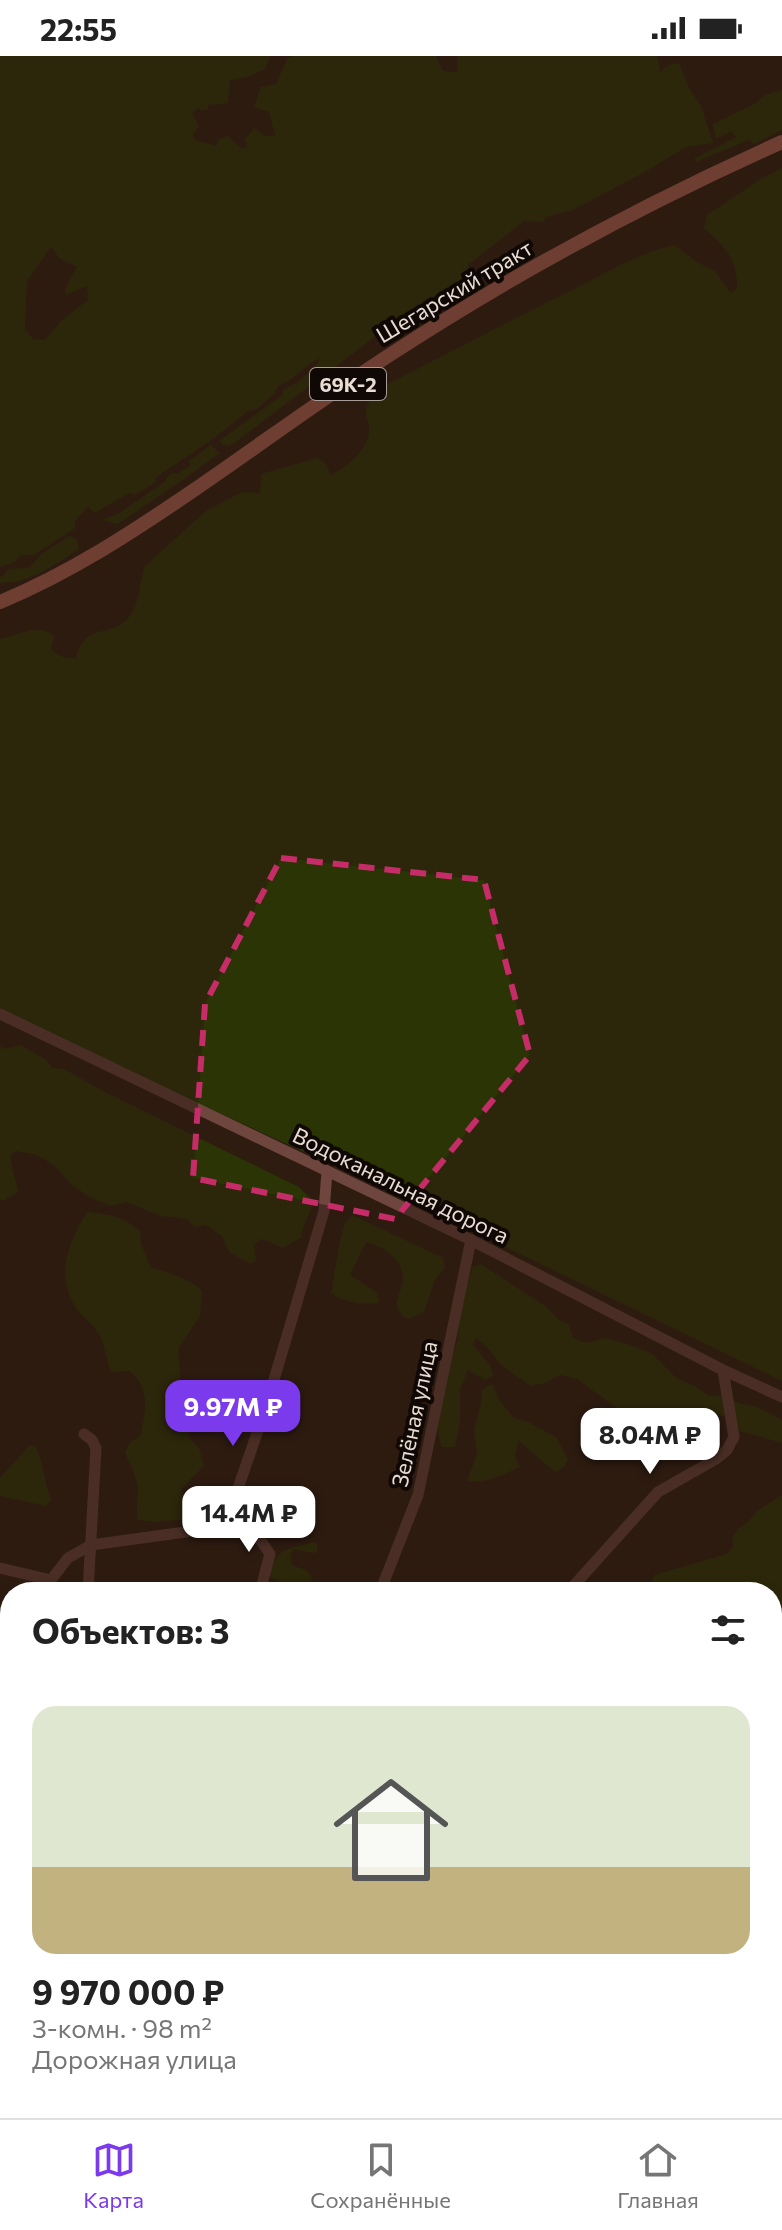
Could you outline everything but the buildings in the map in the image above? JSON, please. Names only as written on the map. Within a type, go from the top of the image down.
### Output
[{"type":"main road","name":"Шегарский тракт","points":[[0,602],[62,574],[121,540],[387,357],[456,314],[622,219],[782,142]]},
{"type":"street","name":"Водоканальная дорога","points":[[0,1014],[471,1240],[723,1370],[782,1397]]},
{"type":"street","points":[[53,1582],[63,1563],[91,1545],[214,1528],[227,1520],[265,1410],[324,1211],[327,1171]]},
{"type":"street","name":"Зелёная улица","points":[[384,1582],[418,1495],[471,1240]]},
{"type":"street","points":[[577,1582],[658,1492],[716,1459],[732,1444],[734,1437],[723,1370]]},
{"type":"street","points":[[84,1434],[96,1448],[89,1582]]},
{"type":"street","points":[[227,1520],[255,1532],[270,1554],[263,1582]]},
{"type":"street","points":[[0,1568],[40,1582]]},
{"type":"highlighted area","points":[[281,858],[484,880],[530,1055],[395,1219],[193,1178],[205,1004]]},
{"type":"green space","points":[[0,56],[271,56],[264,70],[230,80],[228,103],[208,105],[208,109],[202,111],[199,108],[192,113],[199,126],[193,134],[195,140],[217,146],[218,140],[227,136],[243,149],[247,146],[244,140],[254,128],[265,136],[275,135],[269,112],[254,107],[261,87],[276,84],[287,59],[293,56],[436,56],[443,71],[457,72],[457,56],[657,56],[660,72],[668,65],[679,63],[689,88],[701,106],[713,143],[686,147],[573,210],[546,217],[543,222],[524,221],[468,265],[470,275],[400,318],[230,446],[219,441],[282,395],[283,390],[305,377],[321,358],[278,386],[274,394],[257,409],[248,411],[155,478],[156,482],[135,495],[129,493],[95,513],[88,507],[75,521],[75,528],[34,555],[21,555],[13,563],[0,567]],"holes":[[[51,247],[59,258],[77,267],[65,289],[66,295],[87,286],[88,300],[61,321],[45,340],[33,339],[25,329],[27,281]]]},
{"type":"green space","points":[[782,90],[782,130],[754,144],[749,140],[696,162],[694,159],[736,137],[731,131],[716,139],[713,124],[756,103],[765,95]]},
{"type":"green space","points":[[782,168],[782,1381],[386,1189],[107,1062],[0,1008],[0,639],[41,630],[54,636],[51,650],[63,657],[76,659],[86,639],[124,622],[137,603],[145,566],[206,511],[242,492],[260,493],[261,474],[317,458],[325,463],[331,475],[338,471],[363,449],[369,434],[368,404],[384,387],[626,262],[675,245],[715,271],[731,293],[737,288],[735,269],[723,247],[704,228],[707,215]]},
{"type":"green space","points":[[211,445],[219,453],[182,481],[118,524],[102,520],[118,514],[166,481],[172,473],[177,474],[190,466],[189,461]]},
{"type":"green space","points":[[70,536],[77,540],[79,549],[35,575],[17,582],[0,583],[0,577],[7,570],[30,567],[41,554]]},
{"type":"green space","points":[[20,1045],[45,1059],[53,1068],[64,1069],[299,1187],[312,1200],[302,1237],[283,1248],[262,1239],[254,1245],[256,1260],[251,1264],[229,1252],[222,1236],[206,1225],[195,1227],[186,1219],[160,1216],[127,1202],[110,1206],[89,1197],[71,1184],[55,1166],[37,1155],[16,1151],[11,1155],[11,1160],[18,1192],[0,1200],[0,1046],[4,1049]]},
{"type":"green space","points":[[87,1212],[115,1217],[133,1226],[140,1231],[141,1244],[151,1268],[178,1276],[202,1291],[200,1316],[178,1349],[181,1381],[191,1398],[188,1436],[200,1450],[204,1466],[181,1489],[189,1508],[186,1519],[138,1520],[137,1483],[125,1453],[130,1442],[140,1436],[145,1409],[144,1392],[129,1371],[111,1372],[100,1336],[79,1312],[67,1286],[65,1273],[69,1248]]},
{"type":"green space","points":[[352,1215],[443,1258],[445,1267],[435,1280],[424,1312],[409,1319],[402,1316],[396,1304],[403,1281],[399,1264],[379,1246],[366,1242],[350,1275],[378,1293],[379,1303],[354,1302],[331,1293],[340,1240],[345,1223]]},
{"type":"green space","points":[[481,1264],[569,1324],[573,1338],[586,1343],[605,1338],[651,1353],[676,1378],[709,1396],[722,1396],[757,1407],[782,1420],[782,1443],[740,1431],[728,1417],[716,1414],[705,1420],[689,1444],[661,1440],[577,1379],[560,1375],[531,1386],[501,1365],[476,1338],[473,1345],[490,1365],[493,1375],[485,1380],[468,1370],[460,1390],[460,1422],[455,1447],[442,1447],[438,1421],[441,1394],[457,1342],[459,1314],[466,1288],[473,1267]]},
{"type":"green space","points":[[492,1384],[500,1401],[514,1418],[556,1437],[568,1459],[564,1467],[555,1472],[519,1441],[515,1455],[520,1467],[487,1480],[467,1481],[477,1454],[474,1430],[482,1390]]},
{"type":"green space","points":[[30,1445],[36,1447],[41,1460],[51,1500],[46,1506],[0,1496],[0,1478]]},
{"type":"green space","points":[[782,1495],[782,1582],[651,1582],[654,1575],[727,1554],[733,1547],[732,1538],[757,1511]]},
{"type":"green space","points":[[313,1542],[317,1544],[317,1552],[294,1549],[290,1554],[292,1565],[307,1571],[311,1582],[282,1582],[271,1578],[269,1572],[277,1557],[291,1548]]}]
